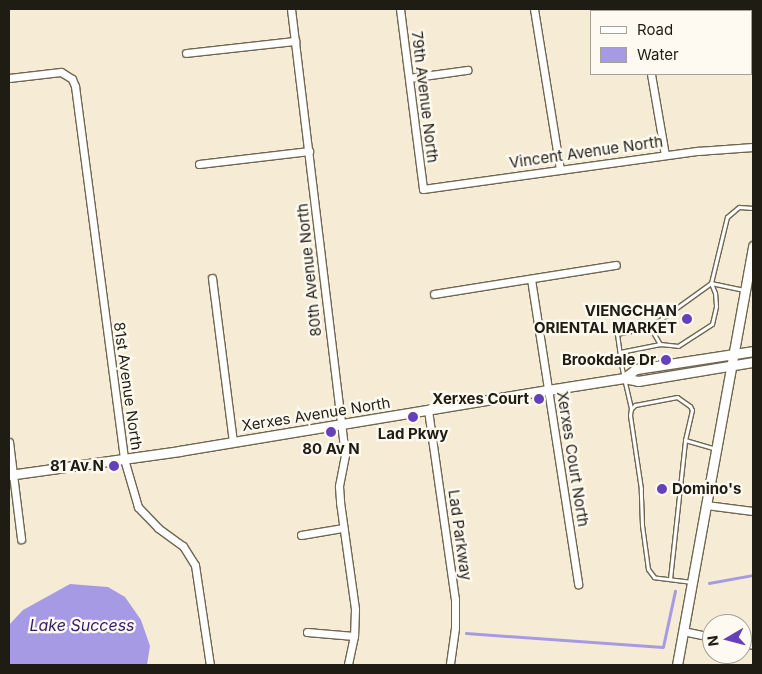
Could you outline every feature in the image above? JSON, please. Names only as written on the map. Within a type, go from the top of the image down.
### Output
[{"type":"street","name":"80th Avenue North","points":[[291,9],[345,455],[339,486],[355,609],[354,636],[348,665]]},
{"type":"street","name":"79th Avenue North","points":[[400,9],[422,189]]},
{"type":"street","points":[[534,9],[560,170]]},
{"type":"street","points":[[186,53],[295,40]]},
{"type":"street","points":[[409,78],[467,70]]},
{"type":"street","name":"81st Avenue North","points":[[9,78],[61,72],[72,79],[75,86],[124,459],[138,507],[158,528],[183,546],[195,565],[210,665]]},
{"type":"street","points":[[651,75],[665,155]]},
{"type":"street","name":"Vincent Avenue North","points":[[422,189],[665,155],[722,148],[753,147]]},
{"type":"street","points":[[199,164],[309,151]]},
{"type":"street","points":[[677,665],[732,354],[753,248]]},
{"type":"street","points":[[434,294],[616,264]]},
{"type":"street","points":[[212,278],[233,442]]},
{"type":"street","name":"Xerxes Court North","points":[[531,278],[578,584]]},
{"type":"street","name":"Xerxes Avenue North","points":[[624,378],[636,369],[753,352]]},
{"type":"street","name":"Xerxes Avenue North","points":[[11,474],[233,442],[624,378],[638,381],[753,362]]},
{"type":"street","name":"Lad Parkway","points":[[428,410],[455,599],[455,628],[450,665]]},
{"type":"street","points":[[9,442],[11,474],[21,540]]},
{"type":"street","points":[[706,505],[753,511]]},
{"type":"street","points":[[301,535],[344,528]]},
{"type":"street","points":[[307,632],[354,636]]},
{"type":"street","points":[[683,632],[702,635]]},
{"type":"lane","points":[[620,352],[660,344],[678,346],[712,324],[716,306],[715,293],[711,283],[727,217],[740,207],[753,208]]},
{"type":"lane","points":[[692,582],[654,576],[648,569],[642,525],[641,489],[630,415],[631,409],[617,334],[650,327],[711,283],[744,290]]},
{"type":"lane","points":[[650,327],[660,344]]},
{"type":"lane","points":[[631,409],[635,405],[677,397],[690,406],[692,410],[685,440],[670,579]]},
{"type":"lane","points":[[685,440],[716,449]]},
{"type":"water","name":"Lake Success","points":[[70,584],[108,587],[125,597],[141,620],[150,646],[147,665],[9,665],[9,625],[23,610]]},
{"type":"waterway","points":[[709,583],[753,575]]},
{"type":"waterway","points":[[466,633],[663,647],[675,591]]},
{"type":"place","name":"VIENGCHAN ORIENTAL MARKET","points":[[687,319]]},
{"type":"place","name":"Brookdale Dr","points":[[666,360]]},
{"type":"place","name":"Xerxes Court","points":[[539,399]]},
{"type":"place","name":"Lad Pkwy","points":[[413,417]]},
{"type":"place","name":"80 Av N","points":[[331,432]]},
{"type":"place","name":"81 Av N","points":[[114,466]]},
{"type":"place","name":"Domino's","points":[[662,489]]}]
